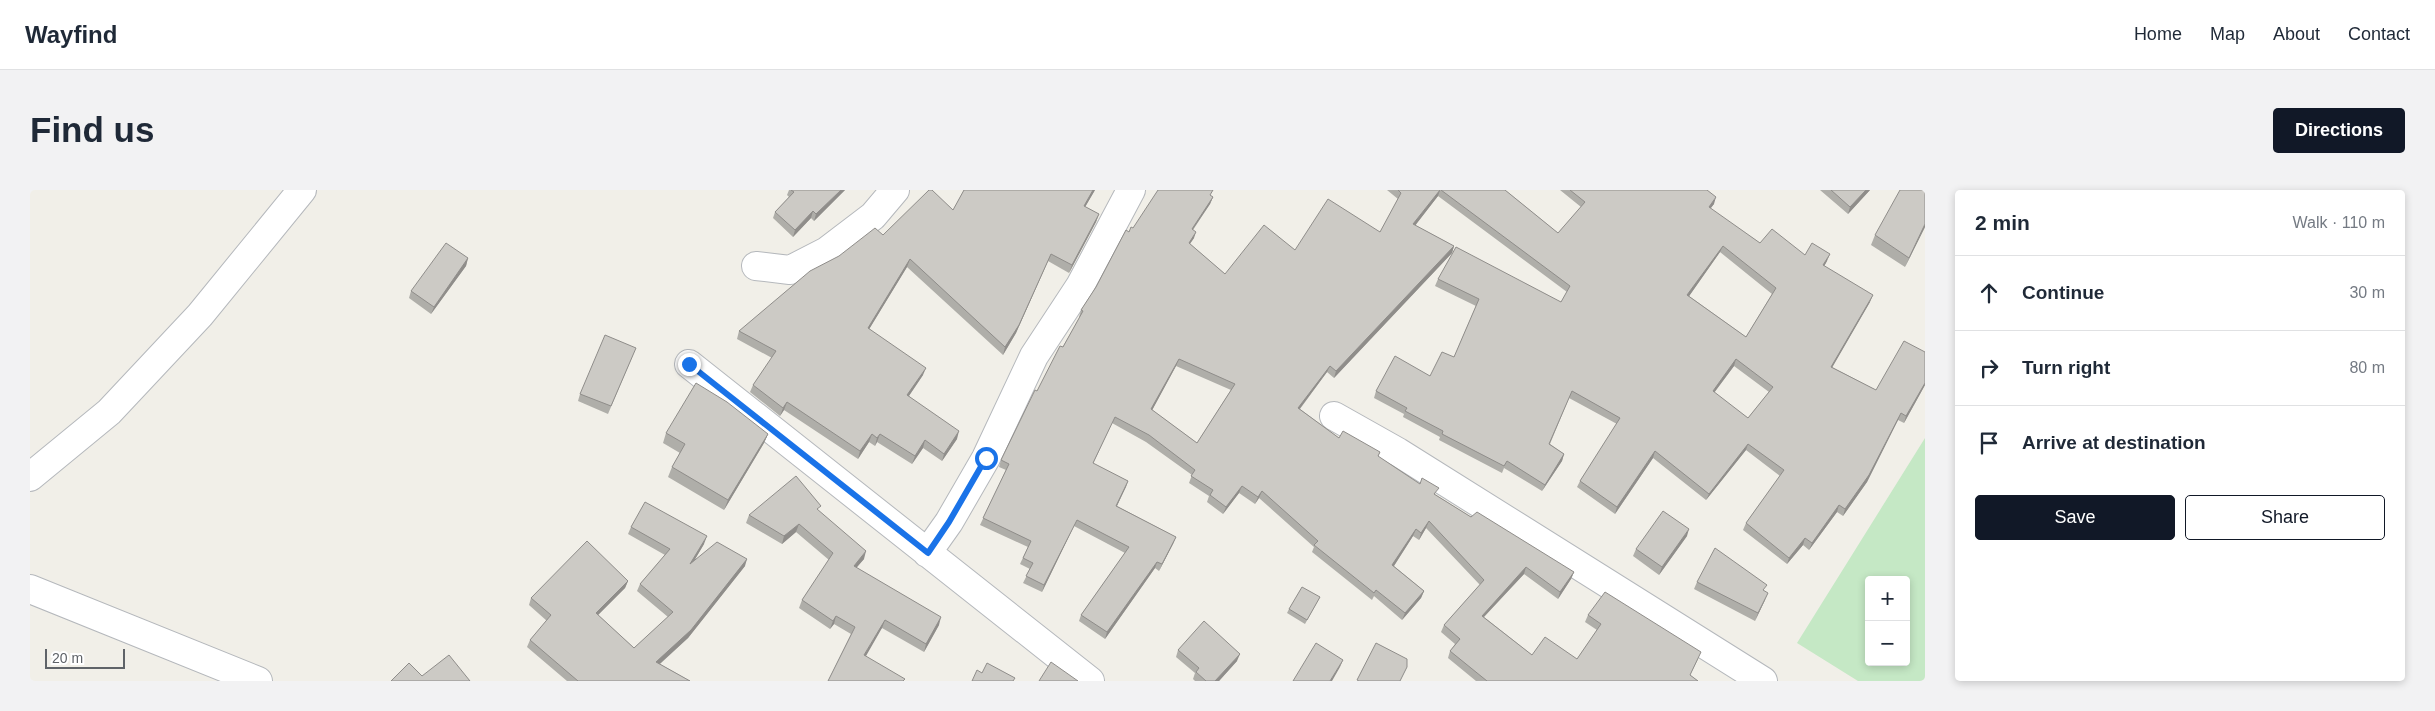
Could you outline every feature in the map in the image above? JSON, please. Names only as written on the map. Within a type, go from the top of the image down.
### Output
[{"type":"street","points":[[756,266],[790,270],[827,251],[873,216],[895,190]]},
{"type":"street","points":[[928,553],[949,522],[986,458],[1034,356],[1080,286],[1131,190]]},
{"type":"street","points":[[30,477],[109,412],[200,315],[293,193]]},
{"type":"street","points":[[689,364],[1090,681]]},
{"type":"street","points":[[1334,416],[1398,452],[1763,681]]},
{"type":"street","points":[[30,589],[258,681]]},
{"type":"green space","points":[[1925,438],[1925,681],[1858,681],[1797,643]]},
{"type":"building","points":[[791,190],[841,190],[816,214],[813,211],[795,230],[775,212],[794,192]]},
{"type":"building","points":[[929,190],[932,190],[953,210],[964,190],[1093,190],[1084,206],[1099,214],[1072,265],[1051,254],[1019,325],[1005,347],[910,259],[868,328],[926,368],[907,395],[959,431],[944,454],[925,440],[915,456],[880,434],[877,438],[872,434],[860,451],[787,402],[783,408],[753,385],[776,351],[739,331],[810,271],[839,256],[875,228],[883,235]]},
{"type":"building","points":[[1158,190],[1213,190],[1210,195],[1213,197],[1192,229],[1196,232],[1189,243],[1225,274],[1264,225],[1295,250],[1328,199],[1380,232],[1401,193],[1398,190],[1440,190],[1413,224],[1454,246],[1336,371],[1330,366],[1298,408],[1339,438],[1343,431],[1380,452],[1378,456],[1420,484],[1422,478],[1439,488],[1434,494],[1471,517],[1477,512],[1574,572],[1560,592],[1526,567],[1482,616],[1532,655],[1545,637],[1577,659],[1601,624],[1588,615],[1605,592],[1701,652],[1690,675],[1698,681],[1487,681],[1450,651],[1460,639],[1444,625],[1484,580],[1429,521],[1421,533],[1416,529],[1392,565],[1424,591],[1405,613],[1376,590],[1374,593],[1314,545],[1318,541],[1262,491],[1258,497],[1242,486],[1226,507],[1210,495],[1213,490],[1191,476],[1195,470],[1149,435],[1115,417],[1093,463],[1128,481],[1116,506],[1176,537],[1162,564],[1157,562],[1107,632],[1081,615],[1129,547],[1077,520],[1044,585],[1026,576],[1033,563],[1023,558],[1031,541],[983,518],[1009,464],[1001,460],[1035,390],[1037,391],[1060,346],[1063,347],[1083,311],[1081,310],[1096,287],[1126,230],[1129,232],[1131,227],[1133,228]],"holes":[[[1179,359],[1235,384],[1197,443],[1151,409]]]},
{"type":"building","points":[[1441,190],[1505,190],[1558,233],[1585,202],[1570,190],[1707,190],[1716,197],[1709,207],[1760,243],[1772,229],[1805,255],[1812,243],[1830,254],[1823,265],[1873,295],[1831,367],[1876,390],[1904,341],[1925,352],[1925,383],[1906,416],[1901,413],[1869,475],[1845,509],[1839,505],[1812,543],[1805,538],[1789,558],[1746,523],[1784,470],[1748,444],[1709,494],[1655,451],[1617,507],[1580,481],[1620,418],[1572,391],[1549,444],[1564,454],[1545,485],[1507,461],[1504,466],[1442,434],[1443,431],[1405,411],[1407,408],[1376,391],[1395,356],[1430,376],[1442,352],[1454,357],[1479,299],[1438,279],[1456,247],[1561,302],[1570,286]],"holes":[[[1723,246],[1776,288],[1746,337],[1687,295]],[[1736,359],[1773,387],[1748,418],[1713,391]]]},
{"type":"building","points":[[1831,190],[1866,190],[1850,207]]},
{"type":"building","points":[[1900,190],[1925,190],[1925,224],[1909,258],[1875,235]]},
{"type":"building","points":[[446,243],[468,258],[434,307],[411,291]]},
{"type":"building","points":[[605,335],[636,348],[611,406],[580,394]]},
{"type":"building","points":[[696,383],[727,402],[768,434],[728,500],[672,467],[685,444],[666,433]]},
{"type":"building","points":[[796,476],[821,506],[817,509],[866,551],[854,566],[941,617],[926,644],[885,620],[864,655],[905,679],[903,681],[828,681],[855,627],[836,616],[833,621],[802,600],[833,553],[799,524],[784,536],[749,515]]},
{"type":"building","points":[[645,502],[707,536],[690,564],[717,542],[747,559],[691,630],[656,662],[690,681],[578,681],[530,640],[551,615],[531,598],[587,541],[628,581],[596,613],[634,648],[673,612],[640,584],[670,549],[631,527]]},
{"type":"building","points":[[1663,511],[1689,529],[1662,567],[1636,549]]},
{"type":"building","points":[[1715,548],[1767,585],[1763,590],[1768,593],[1758,613],[1697,582]]},
{"type":"building","points":[[1302,587],[1320,597],[1307,620],[1289,609]]},
{"type":"building","points":[[1204,621],[1240,654],[1215,681],[1206,681],[1196,672],[1199,668],[1178,650]]},
{"type":"building","points":[[1316,643],[1343,660],[1330,681],[1293,681]]},
{"type":"building","points":[[1376,643],[1407,659],[1407,667],[1400,681],[1357,680]]},
{"type":"building","points":[[449,655],[470,681],[391,681],[409,663],[422,676]]},
{"type":"building","points":[[1051,662],[1078,681],[1039,681]]},
{"type":"building","points":[[987,663],[1015,678],[1013,681],[972,681],[977,670],[982,673]]},
{"type":"route","points":[[689,364],[928,553],[949,522],[986,458]]}]
